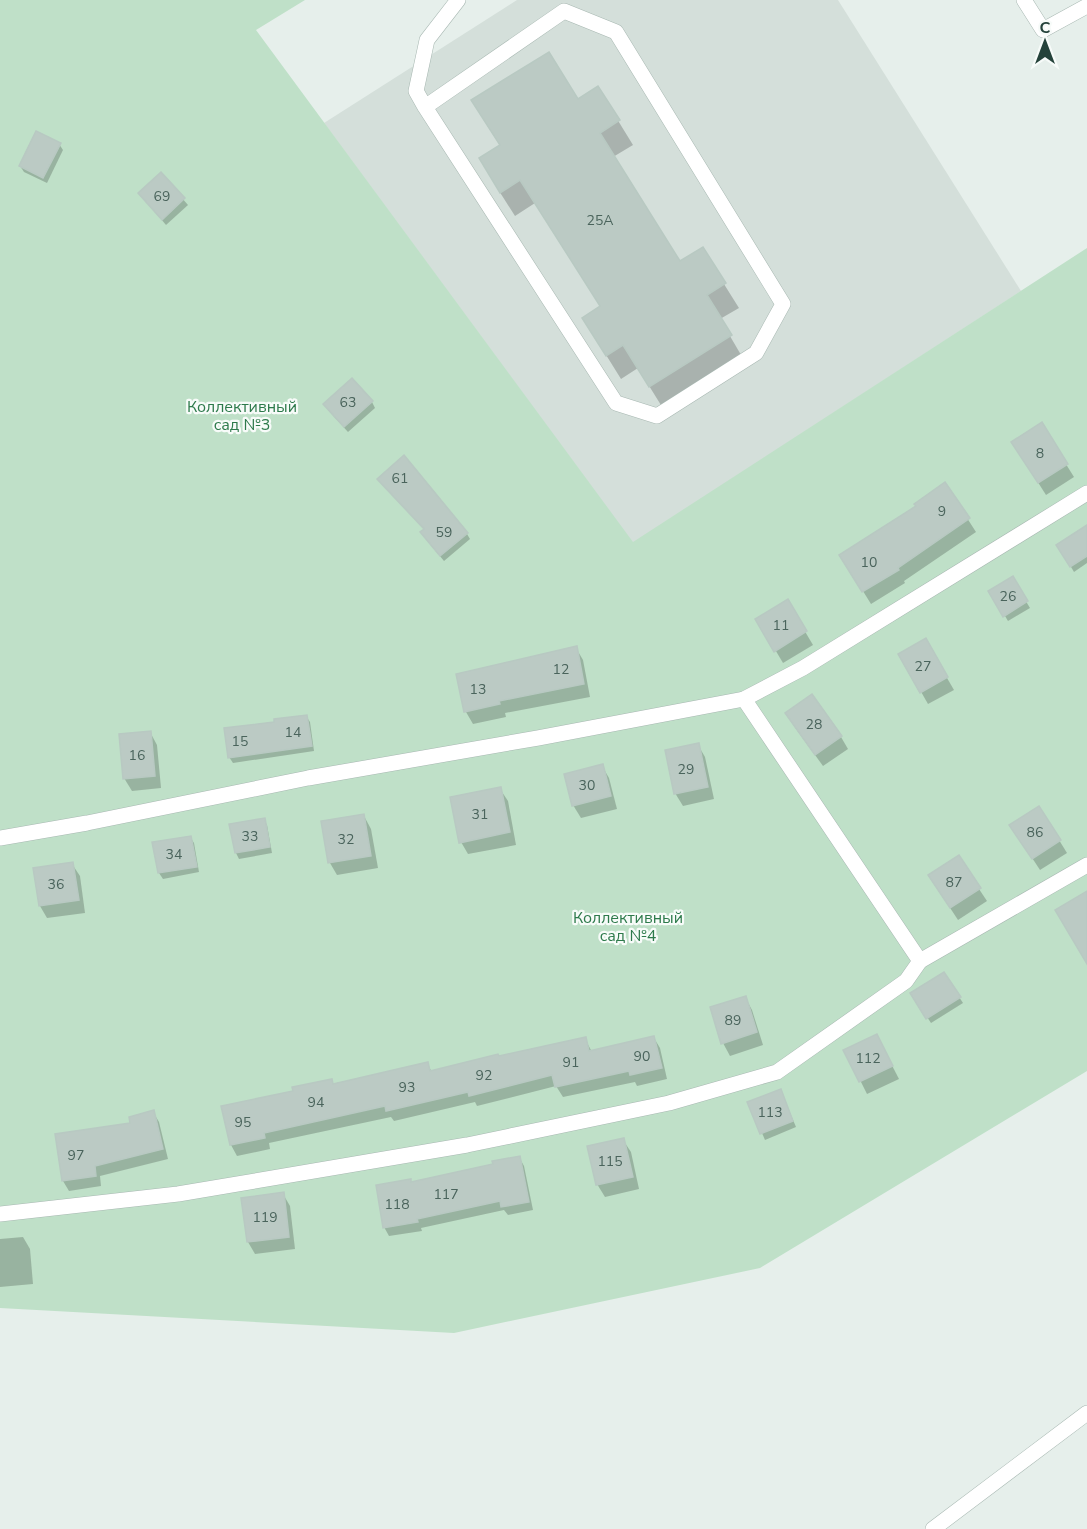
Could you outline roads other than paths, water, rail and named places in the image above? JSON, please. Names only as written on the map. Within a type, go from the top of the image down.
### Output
[{"type":"lane","points":[[425,107],[564,12],[615,32],[783,304],[756,353],[657,416],[615,403],[425,107],[416,91],[427,40],[459,0]]},
{"type":"lane","points":[[1024,0],[1043,30],[1087,6]]},
{"type":"lane","points":[[0,838],[87,823],[308,778],[744,699],[803,668],[1087,492]]},
{"type":"lane","points":[[744,699],[920,961]]},
{"type":"lane","points":[[0,1215],[178,1194],[466,1145],[669,1103],[777,1072],[906,981],[920,961],[1087,865]]},
{"type":"lane","points":[[933,1529],[1087,1413]]},
{"type":"park label","name":"Коллективный сад №3","points":[[242,416]]},
{"type":"park label","name":"Коллективный сад №4","points":[[628,927]]}]
